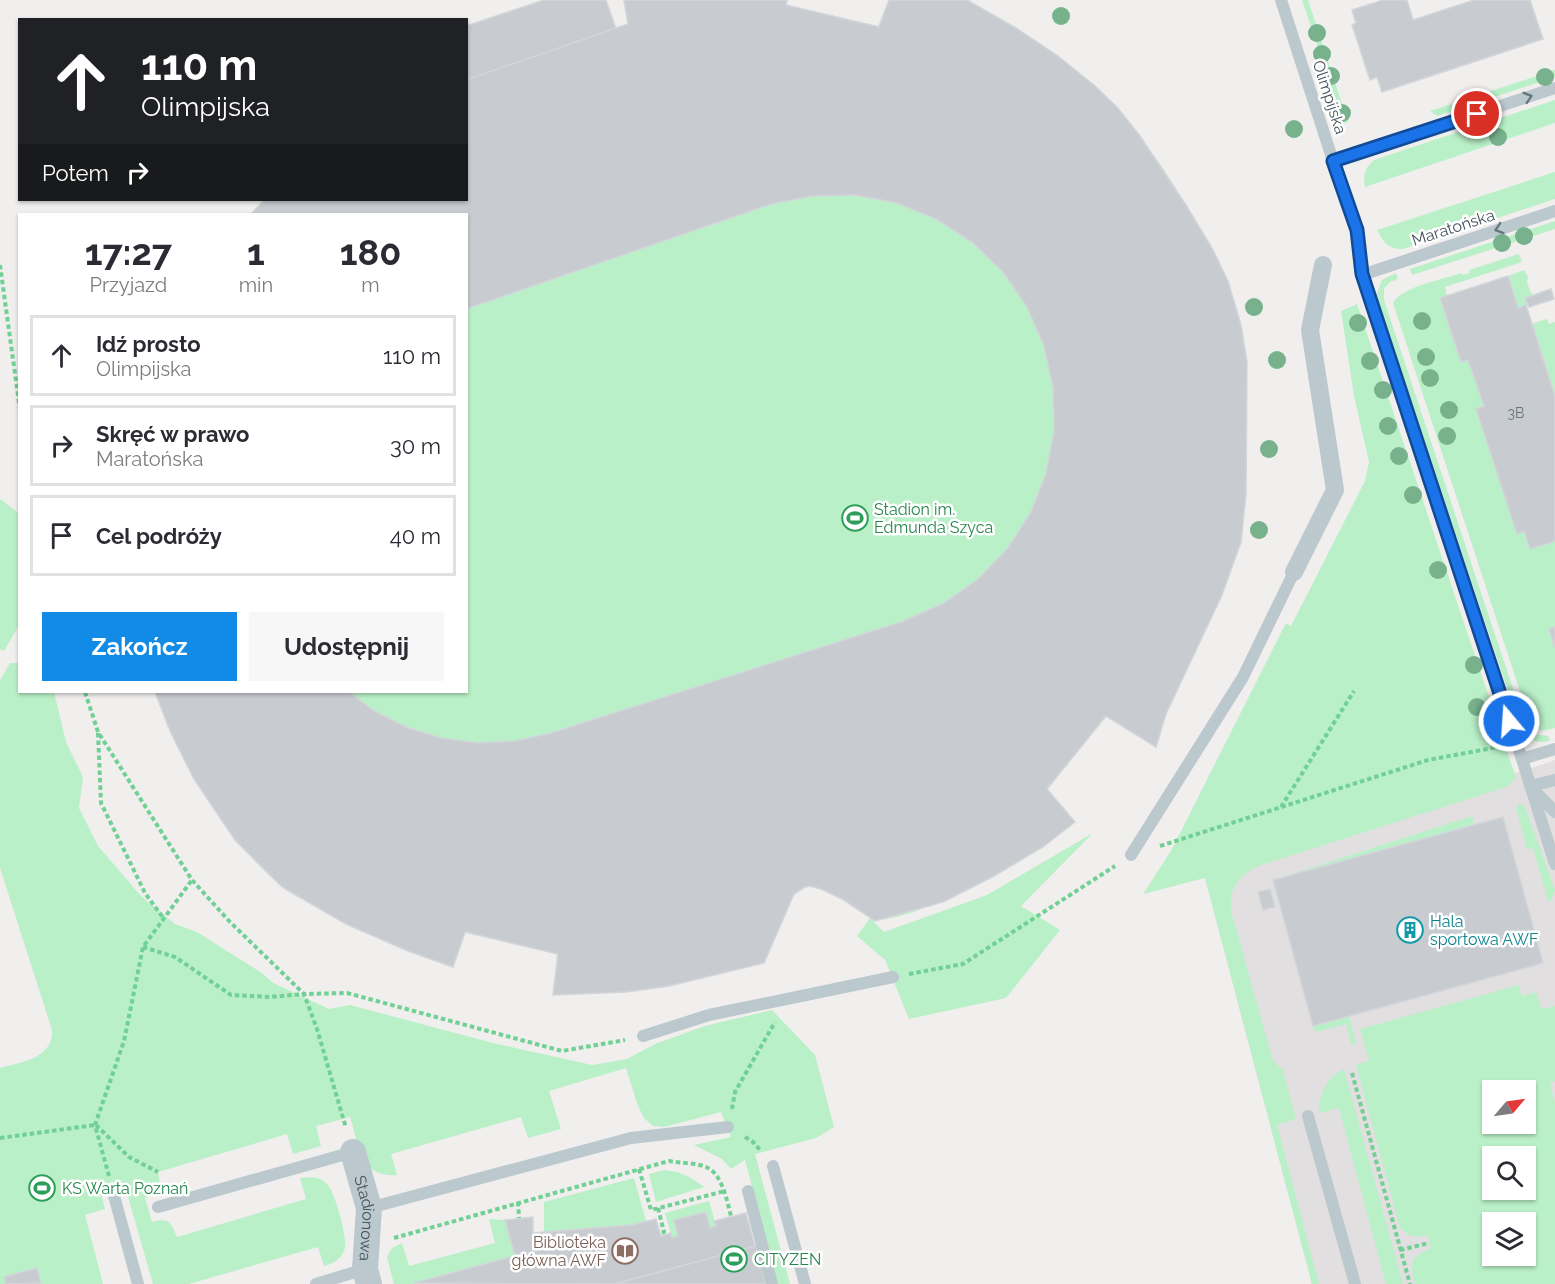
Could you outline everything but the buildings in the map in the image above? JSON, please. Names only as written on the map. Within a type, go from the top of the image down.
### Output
[{"type":"street","points":[[1294,572],[1335,490],[1310,330],[1323,265]]},
{"type":"street","name":"Stadionowa","points":[[353,1152],[369,1208],[367,1277]]},
{"type":"lane","name":"Olimpijska","points":[[1281,0],[1357,230],[1362,274],[1555,864]]},
{"type":"lane","points":[[1333,161],[1555,88]]},
{"type":"lane","name":"Maratońska","points":[[1362,274],[1555,211]]},
{"type":"lane","points":[[1131,855],[1243,678],[1294,572]]},
{"type":"lane","points":[[1522,759],[1555,749]]},
{"type":"lane","points":[[1530,786],[1555,780]]},
{"type":"lane","points":[[1530,786],[1555,812]]},
{"type":"lane","points":[[643,1036],[709,1015],[893,977]]},
{"type":"lane","points":[[1308,1116],[1355,1284]]},
{"type":"lane","points":[[369,1208],[631,1138],[728,1127]]},
{"type":"lane","points":[[158,1207],[353,1152]]},
{"type":"lane","points":[[773,1166],[805,1284]]},
{"type":"lane","points":[[747,1191],[772,1284]]},
{"type":"lane","points":[[113,1192],[138,1284]]},
{"type":"lane","points":[[316,1284],[367,1277]]},
{"type":"path","points":[[0,265],[18,396]]},
{"type":"path","points":[[1281,807],[1354,691]]},
{"type":"path","points":[[85,693],[98,732],[192,880],[230,922],[304,994],[317,1029],[353,1152]]},
{"type":"path","points":[[98,732],[101,803],[145,893],[164,920]]},
{"type":"path","points":[[893,977],[963,964],[1131,855],[1428,760],[1516,744]]},
{"type":"path","points":[[113,1192],[95,1125],[124,1041],[142,947],[192,880]]},
{"type":"path","points":[[142,947],[175,957],[231,995],[270,998],[347,993],[562,1051],[643,1036]]},
{"type":"path","points":[[773,1166],[753,1142],[728,1127],[735,1092],[788,999]]},
{"type":"path","points":[[1352,1072],[1410,1284]]},
{"type":"path","points":[[0,1138],[95,1125]]},
{"type":"path","points":[[95,1125],[129,1157],[158,1173]]},
{"type":"path","points":[[391,1240],[396,1236],[669,1161],[709,1168],[718,1177],[731,1216]]},
{"type":"path","points":[[639,1169],[651,1210],[746,1185],[747,1191]]},
{"type":"path","points":[[518,1202],[519,1218]]},
{"type":"path","points":[[658,1208],[664,1232],[659,1233]]},
{"type":"path","points":[[1400,1250],[1429,1243]]},
{"type":"shaded area","points":[[1555,760],[1555,1284],[1312,1284],[1205,878]]},
{"type":"green space","name":"Stadion im. Edmunda Szyca","points":[[624,0],[787,0],[786,5],[878,26],[889,0],[967,0],[1016,28],[1095,86],[1117,107],[1163,168],[1212,248],[1228,281],[1241,325],[1247,362],[1246,494],[1241,542],[1166,714],[1156,747],[1106,716],[1047,789],[1075,822],[1018,863],[977,885],[935,904],[898,917],[872,920],[884,932],[987,895],[1093,833],[1021,906],[1060,930],[1006,998],[909,1019],[885,960],[857,936],[870,918],[842,899],[816,887],[805,887],[794,894],[764,963],[669,986],[626,992],[553,995],[557,954],[466,932],[453,967],[435,961],[348,924],[288,891],[259,865],[221,820],[206,796],[178,745],[155,693],[468,693],[468,213],[252,213],[263,201],[468,201],[468,198],[628,24]]},
{"type":"green space","points":[[1302,0],[1308,0],[1348,122],[1343,123]]},
{"type":"green space","points":[[1555,70],[1555,77],[1437,116],[1430,111]]},
{"type":"green space","points":[[1555,100],[1555,123],[1365,187],[1365,172],[1374,160]]},
{"type":"green space","points":[[1555,172],[1555,199],[1403,249],[1387,244],[1377,230]]},
{"type":"green space","points":[[1555,221],[1555,229],[1412,275],[1410,269]]},
{"type":"green space","points":[[1519,254],[1522,262],[1445,287],[1447,296],[1440,298],[1461,362],[1468,360],[1484,406],[1476,409],[1517,533],[1524,531],[1530,549],[1555,541],[1555,627],[1549,630],[1555,648],[1555,728],[1544,730],[1538,730],[1530,722],[1393,303],[1405,292],[1414,288],[1461,273],[1463,275],[1470,273],[1469,270]]},
{"type":"green space","points":[[1524,270],[1535,302],[1518,308],[1508,276]]},
{"type":"green space","points":[[1396,273],[1398,279],[1390,282],[1384,288],[1384,300],[1524,722],[1533,734],[1548,736],[1550,741],[1533,740],[1521,730],[1378,301],[1377,293],[1382,280]]},
{"type":"green space","points":[[1357,304],[1516,778],[1506,787],[1258,866],[1238,881],[1232,893],[1233,918],[1273,1061],[1283,1070],[1296,1119],[1277,1125],[1319,1284],[1312,1284],[1205,878],[1143,894],[1171,851],[1286,623],[1291,626],[1365,481],[1369,462],[1354,396],[1341,311]]},
{"type":"green space","points":[[1547,319],[1549,324],[1555,322],[1555,396],[1531,324]]},
{"type":"green space","points":[[0,499],[18,512],[18,627],[4,651],[0,649]]},
{"type":"green space","points":[[10,663],[18,663],[18,693],[54,693],[66,742],[83,777],[79,808],[98,846],[141,896],[175,924],[197,932],[262,973],[273,983],[329,1009],[350,1005],[493,1043],[592,1065],[627,1059],[655,1044],[705,1026],[772,1010],[815,1055],[834,1127],[816,1138],[755,1154],[790,1284],[778,1284],[745,1160],[731,1169],[722,1159],[694,1145],[731,1137],[721,1112],[664,1127],[653,1126],[644,1118],[638,1106],[626,1068],[549,1091],[561,1129],[528,1138],[521,1117],[391,1154],[397,1175],[375,1171],[368,1165],[359,1148],[350,1117],[316,1126],[321,1146],[293,1154],[287,1134],[158,1172],[159,1189],[155,1194],[145,1198],[152,1222],[162,1220],[169,1222],[177,1237],[306,1199],[300,1178],[318,1178],[327,1184],[337,1205],[345,1242],[342,1255],[328,1265],[324,1266],[318,1247],[189,1284],[153,1284],[124,1183],[100,1190],[105,1209],[85,1215],[103,1284],[0,1284],[0,1068],[35,1058],[42,1053],[51,1040],[52,1030],[0,868],[0,680]]},
{"type":"green space","points":[[1519,803],[1525,807],[1555,890],[1551,901],[1548,902],[1533,848],[1527,849],[1516,809]]},
{"type":"green space","points":[[1472,816],[1474,825],[1273,880]]},
{"type":"green space","points":[[1519,985],[1522,996],[1536,992],[1541,1009],[1555,1006],[1555,1081],[1550,1083],[1555,1102],[1555,1284],[1415,1284],[1413,1261],[1419,1254],[1431,1248],[1427,1235],[1412,1236],[1400,1228],[1356,1065],[1369,1061],[1360,1029]]},
{"type":"green space","points":[[1349,1016],[1356,1043],[1351,1044],[1346,1024],[1315,1032],[1313,1026]]},
{"type":"green space","points":[[1344,1069],[1403,1284],[1386,1284],[1339,1108],[1319,1113],[1320,1099],[1325,1087],[1332,1077]]},
{"type":"green space","points":[[665,1170],[686,1176],[704,1187],[656,1202],[649,1174]]},
{"type":"green space","points":[[634,1178],[646,1221],[632,1225],[544,1232],[544,1202]]},
{"type":"green space","points":[[709,1201],[716,1226],[710,1228],[706,1212],[674,1220],[678,1236],[672,1238],[665,1213]]},
{"type":"green space","points":[[489,1219],[505,1220],[515,1256],[414,1284],[394,1284],[387,1257],[392,1248],[402,1243],[409,1266],[495,1243]]},
{"type":"place","name":"Stadion im. Edmunda Szyca","points":[[855,518]]},
{"type":"place","name":"Hala sportowa AWF","points":[[1410,930]]},
{"type":"place","name":"KS Warta Poznań","points":[[42,1188]]},
{"type":"place","name":"Biblioteka główna AWF","points":[[625,1251]]},
{"type":"place","name":"CITYZEN","points":[[734,1259]]},
{"type":"route","points":[[1477,114],[1333,161],[1357,230],[1362,274],[1509,721]]}]
